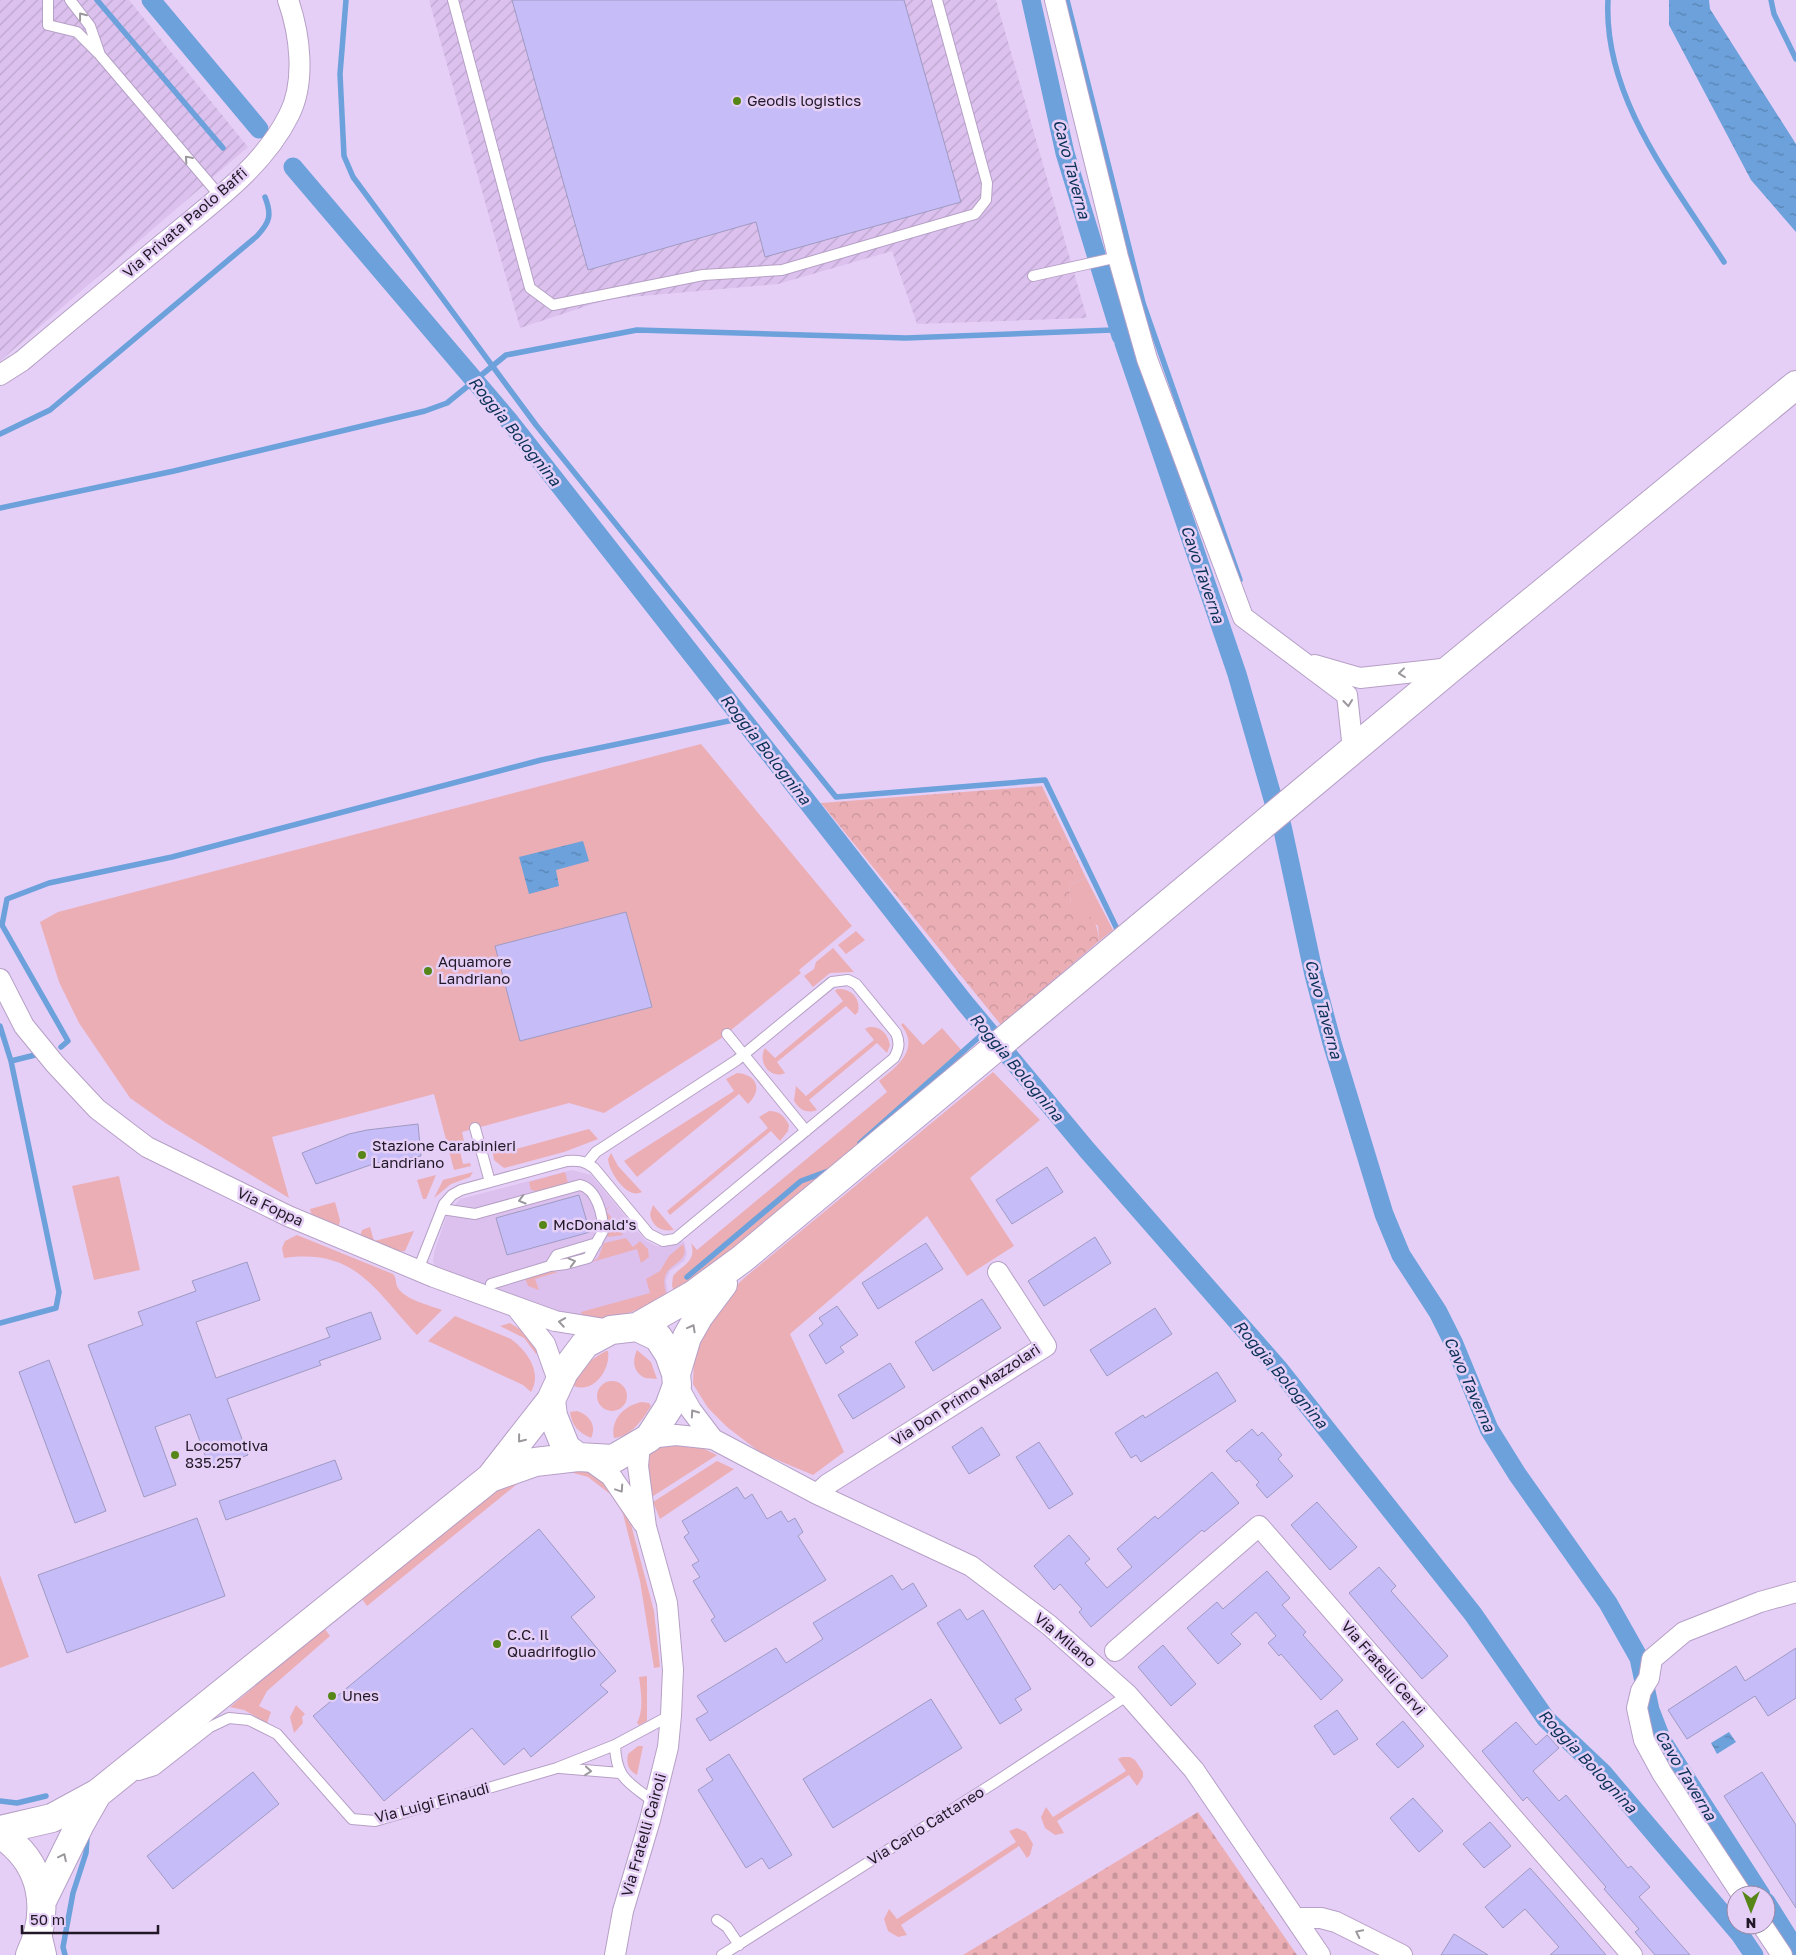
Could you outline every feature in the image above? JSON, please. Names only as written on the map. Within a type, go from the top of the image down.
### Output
[{"type":"main road","points":[[0,1830],[52,1818],[98,1793],[490,1478],[555,1391],[585,1344],[624,1328],[693,1295],[742,1260],[1451,668],[1796,385]]},
{"type":"main road","points":[[490,1478],[535,1462],[582,1457],[613,1459],[645,1441],[669,1406],[687,1337],[699,1316],[742,1260]]},
{"type":"main road","points":[[624,1328],[658,1337],[669,1354],[676,1380]]},
{"type":"main road","points":[[555,1391],[553,1416],[566,1448],[582,1457]]},
{"type":"main road","points":[[42,1901],[80,1824],[98,1793]]},
{"type":"main road","points":[[0,1834],[22,1853],[32,1868],[42,1901],[42,1920],[37,1949]]},
{"type":"street","name":"Via Privata Paolo Baffi","points":[[0,375],[22,361],[220,196],[263,154],[290,115],[296,94],[299,36],[288,0]]},
{"type":"street","points":[[1055,0],[1117,257],[1146,359],[1243,617],[1348,695],[1353,750]]},
{"type":"street","points":[[1301,661],[1360,678],[1451,668]]},
{"type":"street","name":"Via Foppa","points":[[0,979],[24,1026],[55,1064],[97,1109],[147,1146],[288,1216],[418,1270],[555,1321],[624,1328]]},
{"type":"street","name":"Via Don Primo Mazzolari","points":[[818,1494],[828,1484],[1046,1346],[998,1272]]},
{"type":"street","points":[[516,1307],[545,1344],[555,1391]]},
{"type":"street","name":"Via Milano","points":[[676,1380],[691,1410],[713,1439]]},
{"type":"street","name":"Via Milano","points":[[645,1441],[676,1435],[713,1439],[818,1494],[971,1566],[1049,1625],[1128,1695],[1194,1770],[1320,1955]]},
{"type":"street","points":[[645,1441],[638,1466],[646,1527],[667,1603],[673,1670],[671,1715]]},
{"type":"street","points":[[582,1457],[611,1476],[646,1527]]},
{"type":"street","name":"Via Fratelli Cervi","points":[[1114,1651],[1259,1526],[1632,1955]]},
{"type":"street","points":[[1735,1885],[1662,1772],[1644,1740],[1637,1708],[1647,1676],[1684,1632],[1760,1602],[1796,1592]]},
{"type":"street","name":"Via Fratelli Cairoli","points":[[615,1955],[623,1910],[655,1803],[668,1747],[671,1715]]},
{"type":"street","points":[[1296,1918],[1321,1918],[1336,1922],[1402,1955]]},
{"type":"street","points":[[1769,1935],[1782,1955]]},
{"type":"lane","points":[[48,0],[48,25],[77,32],[99,54],[220,196]]},
{"type":"lane","points":[[70,0],[90,26],[99,54]]},
{"type":"lane","points":[[454,0],[530,288],[553,305],[703,275],[782,270],[975,214],[986,200],[987,184],[937,0]]},
{"type":"lane","points":[[1033,276],[1117,257]]},
{"type":"lane","points":[[418,1270],[442,1209],[452,1196],[461,1190],[567,1161],[587,1162],[649,1234],[657,1240],[670,1240],[682,1234],[894,1058],[898,1050],[899,1041],[891,1027],[856,984],[848,980],[832,982],[744,1055],[596,1152],[587,1162]]},
{"type":"lane","points":[[727,1034],[806,1131]]},
{"type":"lane","points":[[476,1128],[490,1182]]},
{"type":"lane","points":[[442,1209],[475,1214],[573,1186],[585,1186],[594,1194],[603,1231],[588,1258],[550,1266],[492,1284]]},
{"type":"lane","name":"Via Carlo Cattaneo","points":[[722,1955],[1128,1695]]},
{"type":"lane","name":"Via Luigi Einaudi","points":[[123,1771],[139,1775],[154,1770],[210,1727],[229,1718],[248,1720],[277,1734],[352,1819],[375,1821],[557,1768],[615,1745],[671,1715]]},
{"type":"lane","points":[[615,1745],[616,1761],[620,1774],[655,1803]]},
{"type":"lane","points":[[557,1768],[620,1774]]},
{"type":"lane","points":[[717,1920],[727,1928],[739,1945]]},
{"type":"shaded area","points":[[0,0],[129,0],[248,147],[0,361]]},
{"type":"shaded area","points":[[429,0],[996,0],[1087,318],[917,324],[892,251],[778,284],[608,299],[520,328]]},
{"type":"shaded area","points":[[572,1170],[591,1175],[645,1240],[656,1246],[670,1246],[684,1241],[687,1254],[684,1261],[670,1271],[666,1281],[669,1300],[646,1313],[612,1321],[576,1320],[437,1268],[433,1262],[434,1253],[447,1214],[460,1199]]},
{"type":"green space","name":"Aquamore Landriano","points":[[701,744],[852,926],[799,970],[801,973],[720,1039],[604,1113],[569,1103],[462,1132],[464,1141],[458,1143],[463,1164],[470,1163],[471,1166],[454,1170],[434,1094],[272,1137],[289,1198],[167,1124],[130,1098],[79,1023],[59,982],[40,922],[58,912]]},
{"type":"green space","points":[[1042,786],[1086,878],[1069,885],[1071,905],[1092,918],[1097,927],[1099,941],[1001,1025],[821,803]]},
{"type":"green space","points":[[1086,878],[1113,930],[1099,941],[1098,926],[1071,906],[1069,885]]},
{"type":"green space","points":[[856,931],[865,940],[846,954],[838,945]]},
{"type":"green space","points":[[833,948],[854,972],[830,973],[813,987],[804,976],[814,969],[816,962]]},
{"type":"green space","points":[[837,989],[847,990],[854,995],[858,1002],[858,1012],[855,1015],[846,1006],[777,1062],[785,1073],[780,1075],[770,1072],[764,1064],[763,1053],[765,1048],[775,1058],[843,1001],[835,991]]},
{"type":"green space","points":[[903,1023],[923,1045],[942,1028],[970,1060],[753,1231],[730,1260],[675,1298],[672,1285],[673,1276],[691,1259],[691,1243],[697,1250],[887,1092],[879,1081],[899,1063],[907,1050],[908,1042],[901,1025]]},
{"type":"green space","points":[[869,1027],[880,1029],[886,1034],[890,1045],[887,1053],[877,1043],[809,1100],[817,1110],[810,1112],[801,1109],[794,1101],[796,1086],[806,1096],[874,1040],[865,1029]]},
{"type":"green space","points":[[993,1072],[1040,1120],[970,1178],[1014,1246],[967,1276],[927,1216],[790,1334],[844,1452],[813,1475],[761,1453],[727,1427],[708,1408],[693,1384],[694,1358],[717,1305],[743,1279]]},
{"type":"green space","points":[[737,1073],[749,1076],[756,1084],[753,1099],[748,1104],[739,1094],[637,1177],[624,1161],[734,1091],[726,1079]]},
{"type":"green space","points":[[769,1111],[781,1115],[789,1125],[788,1131],[780,1141],[771,1131],[670,1215],[667,1211],[768,1128],[759,1117]]},
{"type":"green space","points":[[589,1129],[598,1139],[564,1152],[504,1168],[494,1160],[492,1149],[504,1146],[505,1152]]},
{"type":"green space","points":[[611,1153],[618,1166],[642,1192],[630,1192],[615,1177],[608,1159]]},
{"type":"green space","points":[[473,1172],[470,1177],[451,1184],[434,1198],[443,1180]]},
{"type":"green space","points":[[565,1172],[568,1183],[539,1192],[531,1190],[529,1182]]},
{"type":"green space","points":[[436,1175],[426,1199],[423,1199],[417,1180]]},
{"type":"green space","points":[[119,1176],[140,1270],[94,1280],[72,1186]]},
{"type":"green space","points":[[335,1202],[340,1220],[339,1226],[336,1227],[312,1216],[310,1209]]},
{"type":"green space","points":[[611,1205],[606,1211],[618,1225],[625,1222],[618,1228],[623,1235],[607,1237],[609,1231],[604,1211]]},
{"type":"green space","points":[[653,1205],[674,1230],[665,1230],[655,1225],[650,1214]]},
{"type":"green space","points":[[370,1227],[374,1241],[414,1231],[405,1251],[395,1252],[360,1236],[362,1230]]},
{"type":"green space","points":[[297,1235],[393,1274],[398,1288],[406,1296],[442,1310],[417,1335],[375,1288],[346,1266],[329,1259],[308,1257],[284,1258],[282,1248],[285,1241]]},
{"type":"green space","points":[[626,1238],[633,1247],[640,1241],[648,1249],[649,1257],[641,1263],[637,1249],[592,1262],[598,1258],[604,1243]]},
{"type":"green space","points":[[683,1244],[685,1250],[682,1259],[670,1268],[665,1277],[664,1285],[667,1298],[626,1313],[583,1319],[581,1312],[650,1293],[646,1279],[660,1271],[669,1256]]},
{"type":"green space","points":[[552,1271],[558,1272],[535,1279],[539,1290],[528,1286],[525,1278]]},
{"type":"green space","points":[[455,1316],[511,1339],[522,1349],[534,1369],[535,1377],[531,1392],[523,1385],[428,1341]]},
{"type":"green space","points":[[510,1323],[526,1333],[539,1352],[536,1354],[524,1338],[500,1326]]},
{"type":"green space","points":[[637,1350],[651,1362],[657,1379],[645,1378],[638,1373],[634,1362]]},
{"type":"green space","points":[[608,1351],[607,1365],[600,1378],[589,1386],[574,1386],[581,1370],[590,1361]]},
{"type":"green space","points":[[612,1381],[622,1386],[627,1396],[622,1406],[612,1411],[602,1406],[597,1396],[602,1386]]},
{"type":"green space","points":[[642,1402],[649,1403],[651,1406],[640,1422],[631,1431],[614,1438],[614,1425],[620,1414],[630,1406]]},
{"type":"green space","points":[[577,1411],[586,1415],[593,1425],[591,1438],[579,1431],[574,1425],[570,1412]]},
{"type":"green space","points":[[663,1443],[696,1445],[717,1455],[647,1500],[646,1458],[650,1452]]},
{"type":"green space","points":[[717,1461],[734,1469],[660,1519],[653,1502]]},
{"type":"green space","points":[[566,1465],[602,1475],[628,1513],[654,1611],[660,1667],[654,1668],[640,1581],[623,1514],[610,1494],[588,1477],[566,1471],[553,1470],[522,1480],[367,1606],[362,1599],[506,1481]]},
{"type":"green space","points":[[0,1575],[29,1657],[0,1668]]},
{"type":"green space","points":[[324,1628],[330,1636],[267,1691],[259,1706],[271,1712],[267,1723],[244,1710],[230,1707]]},
{"type":"green space","points":[[647,1676],[647,1721],[639,1725],[637,1723],[641,1712],[641,1701],[639,1677]]},
{"type":"green space","points":[[296,1705],[305,1714],[302,1717],[303,1723],[294,1733],[290,1717]]},
{"type":"green space","points":[[638,1746],[643,1746],[637,1775],[630,1769],[627,1761],[628,1754]]},
{"type":"green space","points":[[1130,1757],[1135,1760],[1143,1772],[1143,1777],[1137,1786],[1129,1775],[1057,1821],[1064,1833],[1055,1835],[1045,1828],[1041,1817],[1046,1807],[1053,1817],[1126,1771],[1118,1759]]},
{"type":"green space","points":[[1198,1812],[1297,1955],[963,1955]]},
{"type":"green space","points":[[1017,1828],[1026,1832],[1033,1844],[1030,1855],[1027,1858],[1019,1846],[901,1925],[907,1935],[898,1937],[888,1931],[884,1919],[889,1909],[897,1919],[1016,1842],[1009,1831]]},
{"type":"water","points":[[1669,0],[1709,0],[1710,9],[1796,144],[1796,232],[1751,180],[1669,25]]},
{"type":"water","points":[[583,841],[589,861],[556,870],[559,886],[529,894],[519,857]]},
{"type":"water","points":[[1729,1732],[1736,1742],[1717,1754],[1711,1743]]},
{"type":"building","name":"Geodis logistics","points":[[512,0],[904,0],[961,202],[765,257],[756,222],[588,270]]},
{"type":"building","points":[[626,912],[652,1007],[520,1041],[495,946]]},
{"type":"building","name":"Stazione Carabinieri Landriano","points":[[418,1124],[421,1156],[376,1163],[316,1184],[302,1153],[349,1134]]},
{"type":"building","points":[[1047,1167],[1063,1192],[1012,1224],[996,1200]]},
{"type":"building","name":"McDonald's","points":[[579,1195],[590,1232],[507,1255],[496,1218]]},
{"type":"building","points":[[1095,1237],[1111,1263],[1044,1306],[1028,1281]]},
{"type":"building","points":[[926,1243],[943,1269],[878,1309],[862,1283]]},
{"type":"building","points":[[247,1262],[260,1300],[196,1322],[216,1378],[330,1337],[326,1328],[371,1312],[381,1339],[319,1361],[321,1365],[227,1399],[248,1455],[210,1469],[190,1414],[155,1427],[176,1485],[144,1497],[88,1345],[143,1325],[138,1312],[196,1291],[192,1281]]},
{"type":"building","points":[[982,1299],[1001,1328],[933,1371],[915,1342]]},
{"type":"building","points":[[837,1306],[858,1335],[840,1347],[844,1352],[826,1364],[809,1335],[823,1324],[819,1318]]},
{"type":"building","points":[[1155,1308],[1172,1334],[1107,1376],[1090,1350]]},
{"type":"building","points":[[49,1360],[106,1511],[75,1523],[19,1372]]},
{"type":"building","points":[[890,1363],[905,1387],[853,1419],[838,1395]]},
{"type":"building","points":[[1217,1372],[1236,1401],[1141,1462],[1136,1455],[1131,1458],[1115,1433],[1143,1415],[1145,1418]]},
{"type":"building","points":[[982,1427],[1000,1455],[969,1474],[952,1447]]},
{"type":"building","points":[[1252,1429],[1258,1436],[1262,1432],[1282,1455],[1278,1459],[1293,1476],[1267,1498],[1256,1485],[1259,1482],[1239,1460],[1236,1462],[1226,1451]]},
{"type":"building","points":[[1039,1442],[1073,1494],[1049,1509],[1016,1457]]},
{"type":"building","points":[[335,1460],[342,1479],[226,1520],[219,1501]]},
{"type":"building","points":[[1212,1472],[1239,1503],[1204,1532],[1202,1530],[1091,1627],[1079,1612],[1082,1609],[1060,1584],[1054,1590],[1034,1566],[1069,1535],[1090,1559],[1085,1563],[1107,1588],[1132,1567],[1117,1549],[1155,1516],[1158,1519]]},
{"type":"building","points":[[737,1487],[745,1499],[752,1494],[767,1519],[781,1511],[788,1522],[795,1518],[803,1532],[798,1536],[826,1580],[725,1642],[711,1620],[715,1617],[693,1581],[700,1577],[692,1565],[699,1561],[684,1537],[689,1533],[682,1521]]},
{"type":"building","points":[[1317,1502],[1357,1547],[1330,1570],[1291,1525]]},
{"type":"building","points":[[197,1518],[225,1596],[67,1653],[38,1575]]},
{"type":"building","name":"C.C. Il Quadrifoglio","points":[[539,1529],[595,1597],[571,1617],[616,1671],[600,1685],[608,1692],[531,1757],[524,1748],[504,1765],[472,1728],[384,1801],[313,1716]]},
{"type":"building","points":[[1379,1567],[1396,1586],[1391,1591],[1448,1656],[1422,1679],[1349,1593]]},
{"type":"building","points":[[1267,1571],[1290,1598],[1282,1605],[1306,1632],[1303,1635],[1343,1680],[1321,1700],[1281,1654],[1279,1656],[1268,1643],[1276,1636],[1256,1612],[1231,1634],[1241,1644],[1218,1664],[1187,1628],[1217,1602],[1223,1609]]},
{"type":"building","points":[[892,1575],[902,1590],[913,1583],[927,1606],[710,1741],[696,1719],[708,1712],[697,1696],[776,1648],[786,1663],[823,1639],[813,1623]]},
{"type":"building","points":[[960,1609],[967,1620],[983,1610],[1031,1689],[1015,1699],[1022,1710],[1000,1724],[937,1623]]},
{"type":"building","points":[[1163,1645],[1196,1684],[1171,1706],[1138,1667]]},
{"type":"building","points":[[1796,1648],[1796,1698],[1768,1716],[1755,1696],[1687,1739],[1668,1710],[1736,1666],[1745,1681]]},
{"type":"building","points":[[931,1699],[962,1748],[833,1828],[803,1779]]},
{"type":"building","points":[[1337,1710],[1358,1739],[1334,1755],[1314,1726]]},
{"type":"building","points":[[1403,1721],[1424,1746],[1398,1768],[1376,1744]]},
{"type":"building","points":[[1516,1722],[1536,1745],[1547,1735],[1559,1748],[1533,1771],[1559,1801],[1566,1795],[1628,1868],[1631,1866],[1650,1887],[1639,1897],[1690,1955],[1655,1955],[1635,1932],[1639,1929],[1604,1889],[1606,1887],[1527,1797],[1523,1801],[1482,1751]]},
{"type":"building","points":[[729,1754],[792,1855],[769,1869],[762,1858],[746,1868],[698,1790],[713,1780],[706,1769]]},
{"type":"building","points":[[253,1772],[279,1804],[173,1889],[147,1856]]},
{"type":"building","points":[[1762,1772],[1796,1825],[1796,1908],[1724,1796]]},
{"type":"building","points":[[1413,1798],[1443,1831],[1419,1852],[1390,1818]]},
{"type":"building","points":[[1490,1822],[1511,1846],[1484,1868],[1463,1844]]},
{"type":"building","points":[[1530,1868],[1606,1955],[1550,1955],[1559,1947],[1525,1909],[1503,1928],[1485,1907]]},
{"type":"building","points":[[1454,1934],[1488,1955],[1441,1955]]},
{"type":"waterway","points":[[97,0],[223,148]]},
{"type":"waterway","name":"Roggia Bolognina","points":[[151,0],[259,129]]},
{"type":"waterway","points":[[346,0],[340,74],[344,156],[353,177],[536,425],[836,797],[1045,780],[1117,929]]},
{"type":"waterway","name":"Cavo Taverna","points":[[1031,0],[1065,153],[1121,336]]},
{"type":"waterway","points":[[1067,0],[1143,303],[1240,580]]},
{"type":"waterway","points":[[1608,0],[1609,36],[1617,71],[1629,105],[1664,171],[1724,262]]},
{"type":"waterway","points":[[1771,0],[1774,14],[1796,59]]},
{"type":"waterway","name":"Roggia Bolognina","points":[[293,167],[510,422],[964,1002],[1087,1150],[1278,1368],[1473,1614],[1546,1719],[1603,1773],[1739,1933],[1754,1955]]},
{"type":"waterway","points":[[0,434],[50,410],[257,236],[265,227],[269,214],[265,197]]},
{"type":"waterway","points":[[0,508],[174,471],[425,411],[447,403],[506,355],[637,330],[906,338],[1112,330],[1131,327]]},
{"type":"waterway","name":"Cavo Taverna","points":[[1124,343],[1237,674],[1275,806]]},
{"type":"waterway","points":[[61,1047],[68,1041],[2,925],[7,899],[49,883],[172,857],[541,760],[743,718]]},
{"type":"waterway","name":"Cavo Taverna","points":[[1282,826],[1314,975],[1332,1043],[1384,1214],[1401,1255],[1438,1312],[1454,1344],[1489,1429],[1517,1474],[1608,1603],[1639,1658],[1650,1710],[1662,1741],[1755,1885]]},
{"type":"waterway","points":[[0,1026],[11,1061],[59,1292],[56,1308],[0,1323]]},
{"type":"waterway","points":[[860,1143],[987,1030]]},
{"type":"waterway","points":[[11,1061],[39,1054]]},
{"type":"waterway","points":[[687,1277],[801,1181],[831,1170]]},
{"type":"waterway","points":[[0,1801],[17,1803],[46,1796]]},
{"type":"waterway","points":[[65,1955],[63,1947],[73,1893],[86,1853],[87,1838]]},
{"type":"waterway","name":"Cavo Taverna","points":[[1776,1918],[1796,1950]]},
{"type":"place","name":"Geodis logistics","points":[[737,101]]},
{"type":"place","name":"Aquamore Landriano","points":[[428,971]]},
{"type":"place","name":"Stazione Carabinieri Landriano","points":[[362,1155]]},
{"type":"place","name":"McDonald's","points":[[543,1225]]},
{"type":"place","name":"Locomotiva 835.257","points":[[175,1455]]},
{"type":"place","name":"C.C. Il Quadrifoglio","points":[[497,1644]]},
{"type":"place","name":"Unes","points":[[332,1696]]}]
